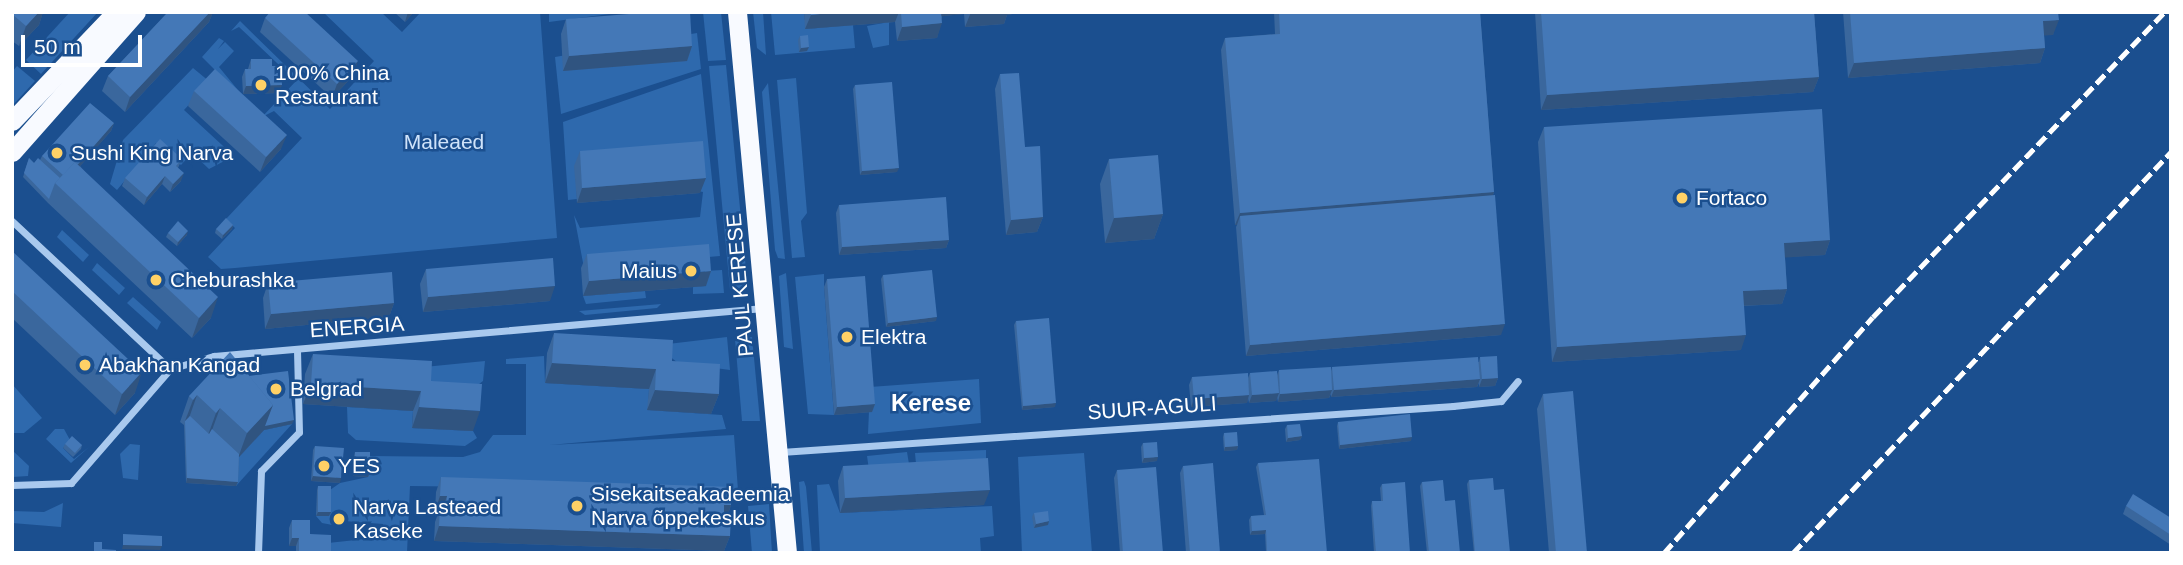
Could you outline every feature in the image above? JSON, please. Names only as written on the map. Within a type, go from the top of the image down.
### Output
[{"type":"highway","points":[[12,121],[116,12]]},
{"type":"highway","points":[[12,152],[136,12]]},
{"type":"highway","name":"PAUL KERESE","points":[[737,12],[787,553]]},
{"type":"street","points":[[12,221],[170,369],[71,483],[12,485]]},
{"type":"street","name":"ENERGIA","points":[[170,369],[214,356],[765,308]]},
{"type":"street","points":[[258,553],[261,471],[299,432],[297,349]]},
{"type":"street","name":"SUUR-AGULI","points":[[779,452],[1453,406],[1501,401],[1518,381]]},
{"type":"green space","points":[[70,12],[98,12],[41,74],[26,60]]},
{"type":"green space","name":"Maleaed","points":[[323,12],[381,12],[402,32],[421,12],[540,12],[557,238],[221,269],[208,257],[235,228],[226,219],[302,138],[274,111],[262,117],[296,81],[239,27],[231,31],[240,21],[330,109],[374,61]]},
{"type":"green space","points":[[549,12],[624,12],[549,22]]},
{"type":"green space","points":[[703,12],[721,12],[726,60],[708,61]]},
{"type":"green space","points":[[753,12],[763,12],[766,55],[757,48]]},
{"type":"green space","points":[[771,12],[804,12],[806,29],[853,25],[855,48],[775,55]]},
{"type":"green space","points":[[889,22],[889,45],[873,48],[867,26]]},
{"type":"green space","points":[[697,33],[701,69],[561,114],[555,57]]},
{"type":"green space","points":[[219,38],[224,41],[218,49],[225,42],[234,51],[219,67],[251,106],[202,57]]},
{"type":"green space","points":[[726,65],[747,280],[745,288],[730,289],[709,66]]},
{"type":"green space","points":[[17,66],[35,81],[12,106],[12,72]]},
{"type":"green space","points":[[193,68],[210,82],[184,110],[234,156],[209,169],[192,153],[181,165],[156,143],[117,190],[110,184],[123,140]]},
{"type":"green space","points":[[701,74],[720,256],[584,268],[574,215],[580,228],[700,217],[703,192],[575,166],[577,199],[568,200],[563,122]]},
{"type":"green space","points":[[796,78],[807,213],[801,221],[805,257],[792,258],[777,80]]},
{"type":"green space","points":[[768,83],[785,259],[778,258],[775,250],[762,92]]},
{"type":"green space","points":[[62,230],[89,255],[83,262],[57,237]]},
{"type":"green space","points":[[97,263],[125,288],[119,295],[92,270]]},
{"type":"green space","points":[[722,270],[724,293],[693,294],[693,287],[706,286],[705,271]]},
{"type":"green space","points":[[786,273],[793,349],[784,347],[779,276]]},
{"type":"green space","points":[[824,274],[834,415],[808,414],[795,277]]},
{"type":"green space","points":[[645,291],[646,298],[586,304],[583,296]]},
{"type":"green space","points":[[133,297],[161,322],[157,330],[127,303]]},
{"type":"green space","points":[[661,304],[657,308],[585,315],[579,311]]},
{"type":"green space","points":[[727,337],[730,370],[678,363],[668,355],[668,344]]},
{"type":"green space","points":[[752,337],[760,421],[742,421],[735,339]]},
{"type":"green space","points":[[544,356],[545,383],[649,389],[648,410],[722,415],[726,429],[550,445],[734,435],[738,490],[410,486],[407,553],[328,553],[328,543],[384,537],[383,524],[344,521],[343,527],[322,523],[316,516],[329,516],[330,490],[340,483],[368,477],[369,456],[463,457],[480,452],[493,435],[526,435],[526,364],[506,364],[506,359]]},
{"type":"green space","points":[[485,361],[483,381],[454,403],[333,376]]},
{"type":"green space","points":[[979,379],[981,423],[868,434],[870,387]]},
{"type":"green space","points":[[12,384],[42,418],[24,433],[12,433]]},
{"type":"green space","points":[[347,407],[413,411],[412,428],[473,431],[477,438],[465,446],[356,440],[348,433]]},
{"type":"green space","points":[[292,424],[236,486],[238,458],[264,430]]},
{"type":"green space","points":[[55,429],[64,429],[70,440],[63,448],[74,459],[89,447],[71,463],[46,439]]},
{"type":"green space","points":[[130,444],[140,445],[138,480],[123,478],[120,454]]},
{"type":"green space","points":[[12,450],[29,466],[28,476],[12,477]]},
{"type":"green space","points":[[986,450],[986,459],[916,464],[915,453]]},
{"type":"green space","points":[[907,452],[909,464],[869,470],[867,456]]},
{"type":"green space","points":[[1084,453],[1092,553],[1022,553],[1018,457]]},
{"type":"green space","points":[[804,481],[812,553],[804,553],[799,482]]},
{"type":"green space","points":[[829,484],[840,513],[992,506],[994,536],[980,538],[981,553],[820,553],[817,485]]},
{"type":"green space","points":[[63,503],[61,527],[12,523],[12,511],[44,512]]},
{"type":"green space","points":[[769,504],[772,553],[752,553],[748,506]]},
{"type":"building","points":[[12,12],[39,12],[26,26]]},
{"type":"building","points":[[168,12],[210,12],[130,97],[108,76]]},
{"type":"building","points":[[270,12],[305,12],[358,61],[337,84],[265,18]]},
{"type":"building","points":[[690,12],[692,46],[569,56],[566,19]]},
{"type":"building","points":[[810,12],[838,12],[811,15]]},
{"type":"building","points":[[901,12],[941,12],[942,23],[902,27]]},
{"type":"building","points":[[1279,12],[1480,12],[1494,192],[1240,213],[1225,38],[1280,34]]},
{"type":"building","points":[[1541,12],[1814,12],[1819,77],[1547,95]]},
{"type":"building","points":[[1850,12],[2058,12],[2059,20],[2043,21],[2045,48],[1854,63]]},
{"type":"building","points":[[808,35],[809,47],[801,48],[800,36]]},
{"type":"building","name":"100% China Restaurant","points":[[251,59],[272,59],[272,66],[281,66],[282,85],[246,86],[245,69],[251,69]]},
{"type":"building","points":[[215,69],[287,135],[266,157],[194,91]]},
{"type":"building","points":[[1019,73],[1025,147],[1040,146],[1043,217],[1011,220],[1000,74]]},
{"type":"building","points":[[892,82],[899,168],[862,171],[855,85]]},
{"type":"building","points":[[90,103],[114,123],[78,164],[75,162],[63,175],[42,156]]},
{"type":"building","name":"Fortaco","points":[[1822,109],[1830,240],[1784,243],[1787,289],[1743,291],[1746,335],[1557,347],[1544,127]]},
{"type":"building","points":[[160,139],[182,159],[176,166],[184,173],[173,184],[165,176],[147,197],[125,178]]},
{"type":"building","points":[[703,141],[706,178],[582,188],[580,151]]},
{"type":"building","points":[[1158,155],[1163,214],[1114,218],[1109,159]]},
{"type":"building","points":[[29,158],[34,163],[38,158],[60,178],[55,183],[49,199],[24,173]]},
{"type":"building","points":[[75,162],[218,297],[199,318],[55,183]]},
{"type":"building","points":[[1495,195],[1505,324],[1250,345],[1240,216]]},
{"type":"building","points":[[946,197],[949,240],[842,247],[839,205]]},
{"type":"building","points":[[226,218],[233,225],[223,235],[216,229]]},
{"type":"building","points":[[178,221],[188,231],[178,242],[168,233]]},
{"type":"building","points":[[709,244],[711,271],[589,281],[587,254]]},
{"type":"building","points":[[12,251],[142,372],[122,394],[12,291]]},
{"type":"building","points":[[553,258],[555,286],[428,297],[426,269]]},
{"type":"building","points":[[932,270],[937,317],[888,323],[883,275]]},
{"type":"building","points":[[392,272],[394,303],[271,314],[268,283]]},
{"type":"building","name":"Elektra","points":[[865,276],[875,404],[837,407],[827,279]]},
{"type":"building","points":[[1049,318],[1056,403],[1023,406],[1016,321]]},
{"type":"building","points":[[554,333],[673,340],[672,361],[720,364],[719,394],[655,390],[656,369],[552,363]]},
{"type":"building","points":[[230,352],[273,405],[247,433],[220,408],[216,413],[197,395],[193,400],[189,396]]},
{"type":"building","points":[[313,354],[432,361],[431,381],[482,384],[480,411],[419,407],[421,391],[311,384]]},
{"type":"building","points":[[1497,356],[1498,378],[1482,379],[1480,357]]},
{"type":"building","points":[[1478,357],[1480,379],[1334,390],[1332,367]]},
{"type":"building","points":[[1331,367],[1332,390],[1280,394],[1279,370]]},
{"type":"building","points":[[288,371],[294,420],[265,426],[273,405],[249,376]]},
{"type":"building","points":[[1277,371],[1279,393],[1252,395],[1250,373]]},
{"type":"building","points":[[1248,373],[1249,395],[1194,399],[1192,377]]},
{"type":"building","points":[[1573,391],[1587,553],[1556,553],[1543,394]]},
{"type":"building","points":[[1410,414],[1412,437],[1340,445],[1338,422]]},
{"type":"building","points":[[190,416],[209,434],[212,429],[239,454],[238,482],[187,478],[185,421]]},
{"type":"building","points":[[1300,424],[1302,436],[1288,438],[1287,425]]},
{"type":"building","points":[[1237,432],[1238,446],[1225,447],[1224,433]]},
{"type":"building","points":[[72,436],[82,445],[75,453],[65,444]]},
{"type":"building","points":[[1157,442],[1158,457],[1144,458],[1143,443]]},
{"type":"building","points":[[315,446],[344,448],[341,478],[313,476]]},
{"type":"building","points":[[355,452],[370,452],[370,473],[355,472]]},
{"type":"building","points":[[988,458],[990,490],[845,498],[843,466]]},
{"type":"building","points":[[1319,459],[1327,553],[1267,553],[1266,530],[1252,531],[1251,516],[1266,515],[1258,463]]},
{"type":"building","points":[[1213,463],[1220,553],[1190,553],[1183,466]]},
{"type":"building","points":[[1156,467],[1163,553],[1123,553],[1117,470]]},
{"type":"building","points":[[441,477],[732,487],[731,505],[724,505],[724,517],[731,517],[730,536],[439,526],[440,507],[446,507],[447,496],[440,496]]},
{"type":"building","points":[[1493,478],[1494,490],[1504,489],[1510,553],[1475,553],[1469,480]]},
{"type":"building","points":[[1443,480],[1445,501],[1455,500],[1460,553],[1429,553],[1422,482]]},
{"type":"building","points":[[1405,482],[1410,553],[1376,553],[1372,501],[1383,501],[1382,484]]},
{"type":"building","points":[[318,486],[331,486],[331,512],[318,512]]},
{"type":"building","points":[[2133,494],[2171,518],[2171,535],[2126,506]]},
{"type":"building","points":[[1048,511],[1049,521],[1036,524],[1034,513]]},
{"type":"building","points":[[292,520],[310,520],[310,534],[331,535],[331,553],[299,553],[299,538],[292,538]]},
{"type":"building","points":[[123,534],[162,536],[162,546],[123,545]]},
{"type":"building","points":[[94,542],[102,542],[102,549],[116,550],[116,553],[94,553]]},
{"type":"railway","points":[[1664,553],[1873,317],[2164,12]]},
{"type":"railway","points":[[1793,553],[2171,152]]},
{"type":"place","name":"100% China Restaurant","points":[[261,85]]},
{"type":"place","name":"Sushi King Narva","points":[[57,153]]},
{"type":"place","name":"Fortaco","points":[[1682,198]]},
{"type":"place","name":"Maius","points":[[691,271]]},
{"type":"place","name":"Cheburashka","points":[[156,280]]},
{"type":"place","name":"Elektra","points":[[847,337]]},
{"type":"place","name":"Abakhan Kangad","points":[[85,365]]},
{"type":"place","name":"Belgrad","points":[[276,389]]},
{"type":"place","name":"YES","points":[[324,466]]},
{"type":"place","name":"Sisekaitseakadeemia Narva õppekeskus","points":[[577,506]]},
{"type":"place","name":"Narva Lasteaed Kaseke","points":[[339,519]]},
{"type":"district","name":"Kerese","points":[[931,403]]}]
